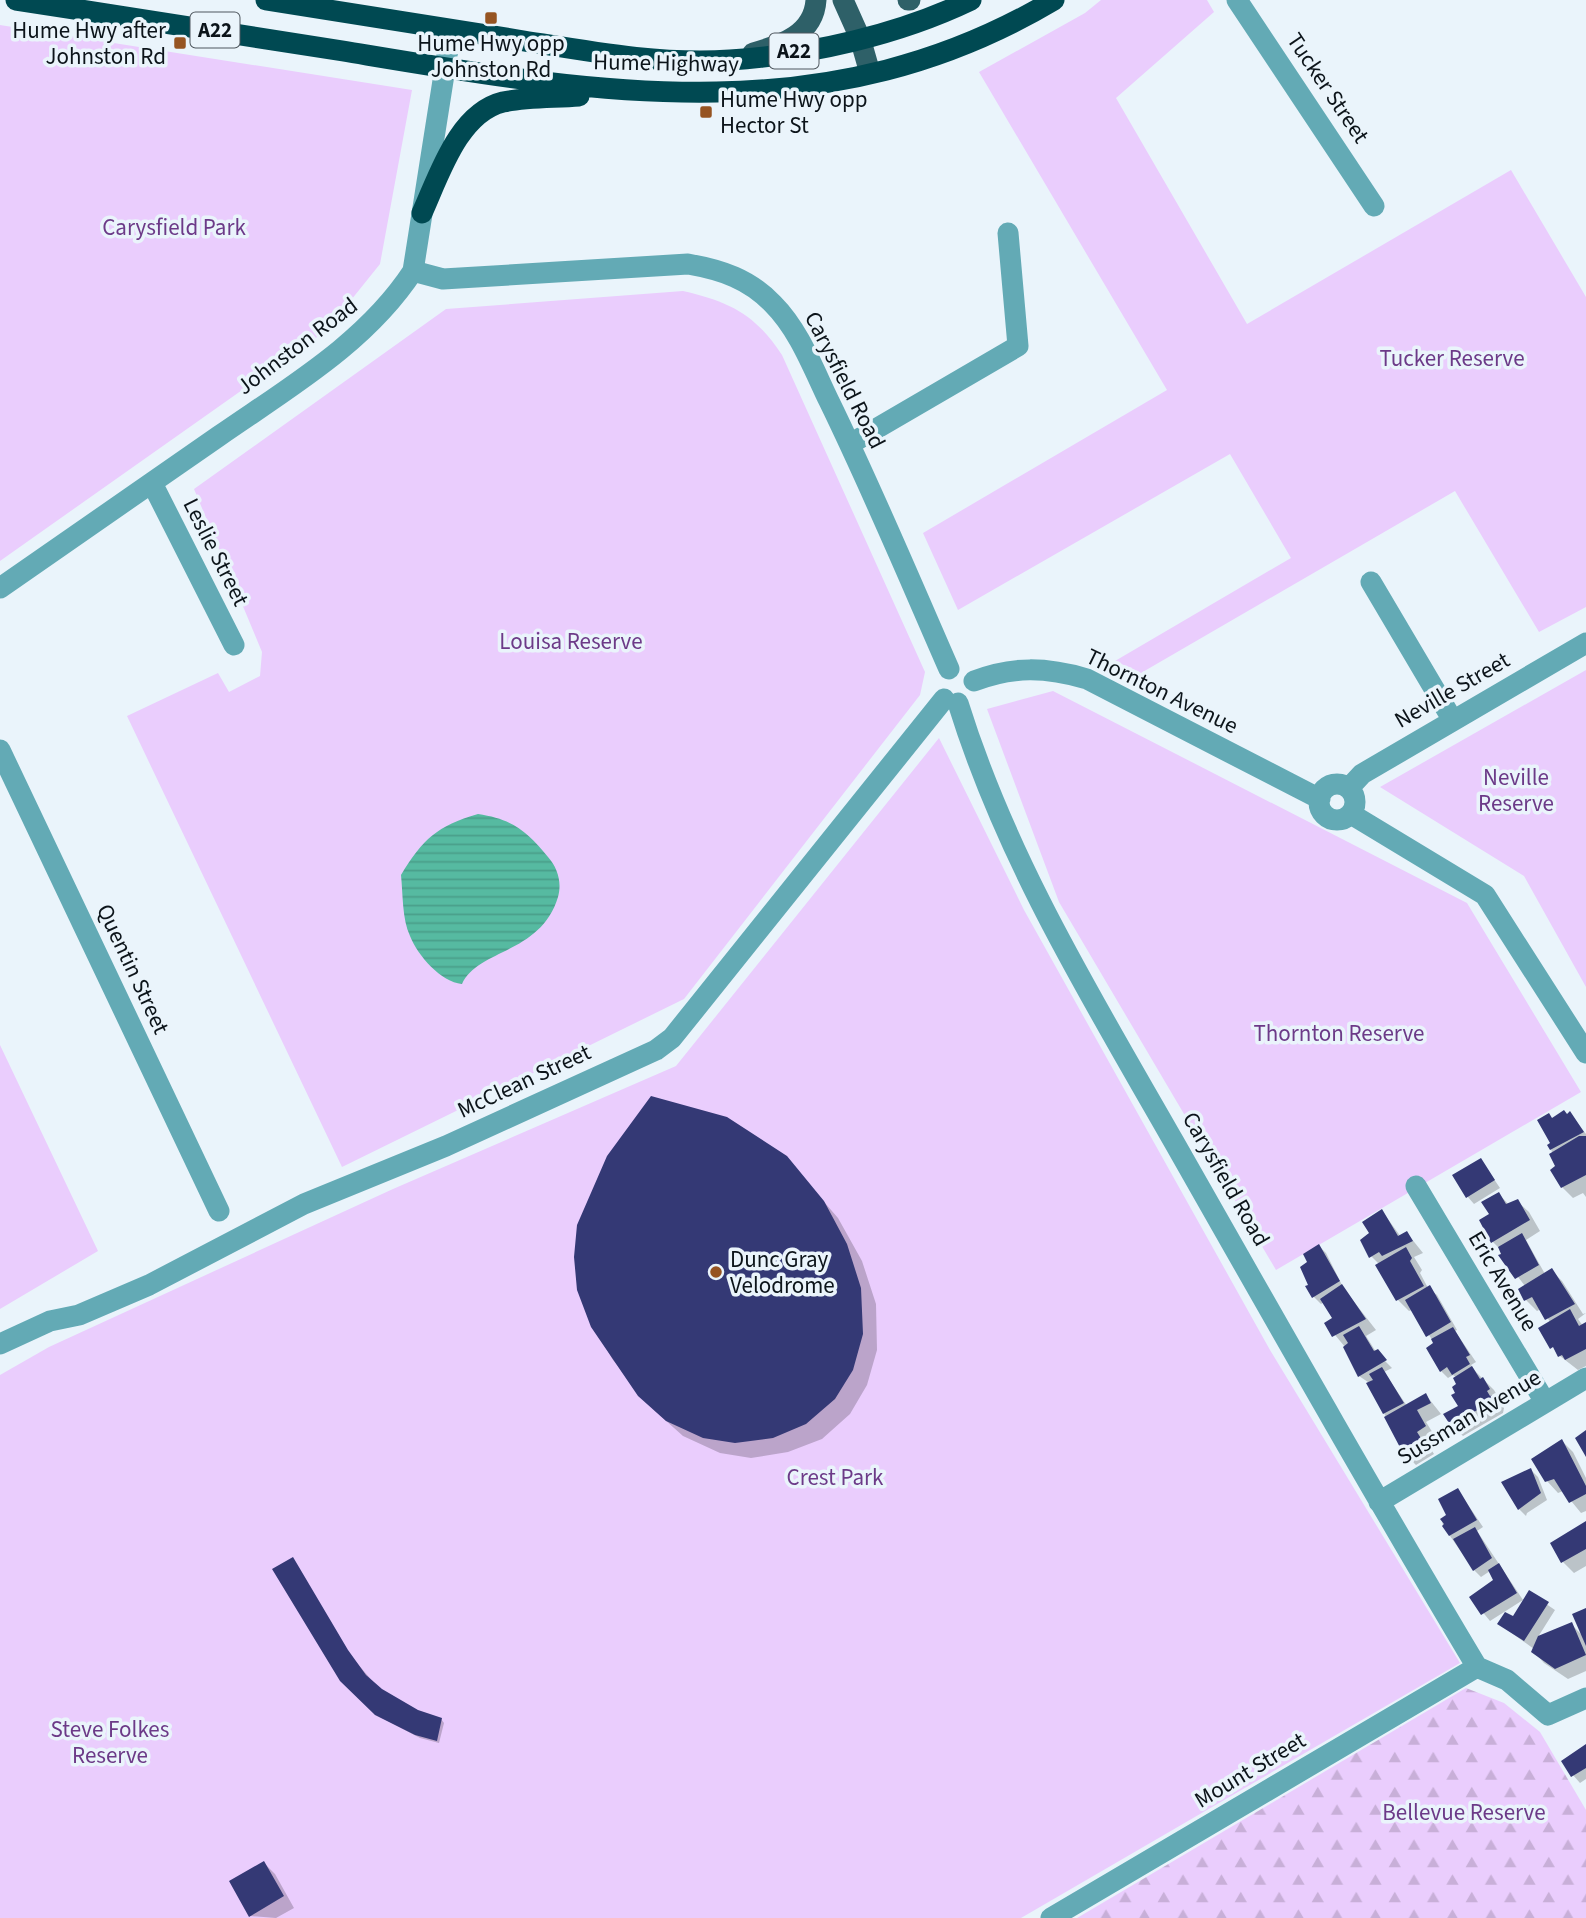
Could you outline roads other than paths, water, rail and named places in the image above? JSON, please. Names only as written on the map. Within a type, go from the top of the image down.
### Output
[{"type":"highway","name":"Hume Highway","points":[[16,0],[487,76],[623,92],[713,93],[798,88],[870,73],[932,56],[995,32],[1054,0]]},
{"type":"highway","name":"Hume Highway","points":[[266,0],[619,55],[728,61],[772,56],[860,38],[911,24],[971,0]]},
{"type":"highway","points":[[422,213],[466,129],[492,107],[503,102],[623,92]]},
{"type":"main road","points":[[728,61],[770,48],[799,33],[813,17],[816,0]]},
{"type":"main road","points":[[843,0],[860,38],[870,73]]},
{"type":"street","name":"Tucker Street","points":[[1237,0],[1374,206]]},
{"type":"street","name":"Johnston Road","points":[[0,588],[356,337],[379,316],[413,271],[451,30]]},
{"type":"street","points":[[850,444],[1018,346],[1008,233]]},
{"type":"street","name":"Carysfield Road","points":[[413,271],[443,279],[688,264],[722,270],[744,280],[782,313],[801,343],[850,444],[949,669]]},
{"type":"street","name":"Leslie Street","points":[[152,483],[234,645]]},
{"type":"street","points":[[1371,582],[1452,719]]},
{"type":"street","name":"Neville Street","points":[[1349,788],[1362,774],[1586,643]]},
{"type":"street","points":[[961,668],[974,681],[971,696],[951,701],[938,683],[949,669],[961,668]]},
{"type":"street","name":"Thornton Avenue","points":[[974,681],[1024,668],[1045,669],[1087,679],[1320,799],[1322,810],[1330,818],[1342,820],[1351,814],[1485,895],[1586,1053]]},
{"type":"street","name":"Carysfield Road","points":[[951,701],[990,796],[1044,912],[1379,1502],[1476,1667]]},
{"type":"street","name":"McClean Street","points":[[0,1345],[50,1321],[79,1315],[149,1285],[304,1204],[446,1146],[656,1050],[672,1038],[951,701]]},
{"type":"street","name":"Quentin Street","points":[[0,750],[219,1211]]},
{"type":"street","points":[[1320,799],[1332,785],[1349,788],[1355,800],[1351,814]]},
{"type":"street","name":"Eric Avenue","points":[[1416,1186],[1545,1402]]},
{"type":"street","name":"Sussman Avenue","points":[[1379,1502],[1586,1378]]},
{"type":"street","points":[[1476,1667],[1507,1680],[1548,1715],[1586,1698]]},
{"type":"street","name":"Mount Street","points":[[1051,1918],[1476,1667]]},
{"type":"place","name":"Hume Hwy opp Johnston Rd","points":[[491,18]]},
{"type":"place","name":"Hume Hwy after Johnston Rd","points":[[180,43]]},
{"type":"place","name":"Hume Hwy opp Hector St","points":[[706,112]]},
{"type":"place","name":"Dunc Gray Velodrome","points":[[716,1272]]},
{"type":"park label","name":"Carysfield Park","points":[[174,227]]},
{"type":"park label","name":"Tucker Reserve","points":[[1452,358]]},
{"type":"park label","name":"Louisa Reserve","points":[[571,641]]},
{"type":"park label","name":"Neville Reserve","points":[[1516,790]]},
{"type":"park label","name":"Thornton Reserve","points":[[1339,1033]]},
{"type":"park label","name":"Crest Park","points":[[835,1477]]},
{"type":"park label","name":"Steve Folkes Reserve","points":[[110,1742]]},
{"type":"park label","name":"Bellevue Reserve","points":[[1464,1812]]}]
